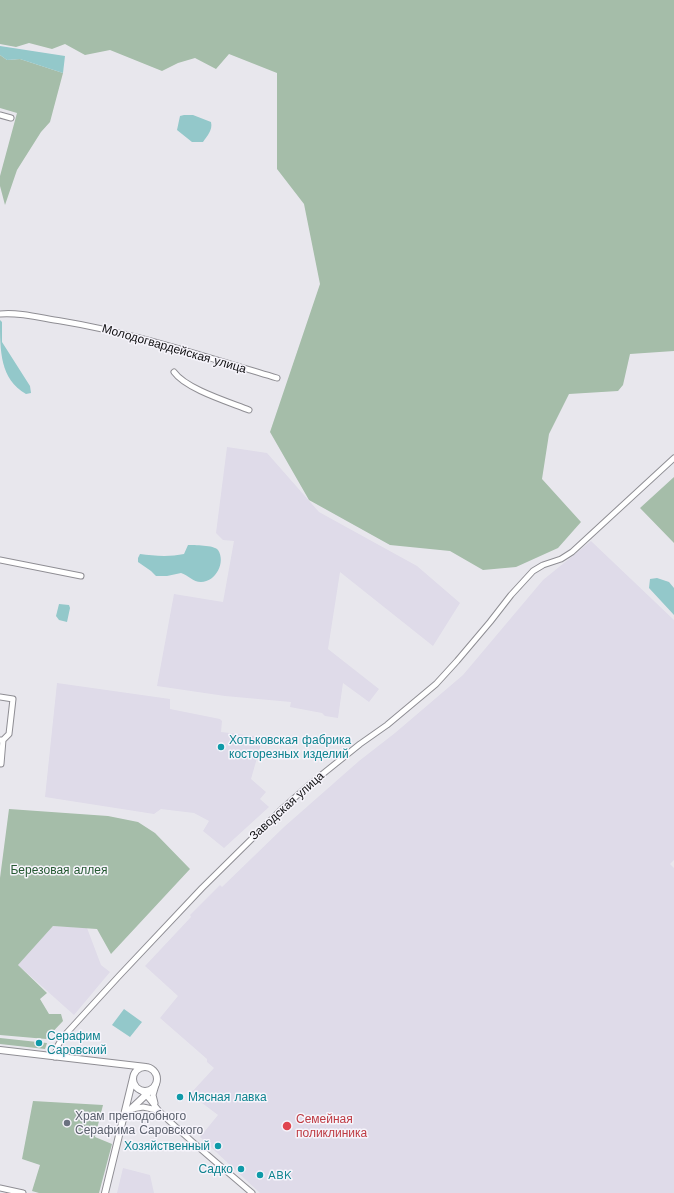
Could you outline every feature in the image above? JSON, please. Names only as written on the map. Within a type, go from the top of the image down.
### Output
[{"type":"street","points":[[0,116],[11,118]]},
{"type":"street","name":"Молодогвардейская улица","points":[[0,314],[24,315],[70,322],[140,338],[277,378]]},
{"type":"street","points":[[174,372],[183,381],[217,398],[249,410]]},
{"type":"street","name":"Заводская улица","points":[[55,1057],[58,1043],[118,976],[202,888],[283,808],[309,785],[360,744],[387,725],[436,684],[533,571],[538,567],[567,556],[674,458]]},
{"type":"street","points":[[0,560],[80,576]]},
{"type":"street","points":[[0,697],[13,699],[9,734],[1,740],[1,764]]},
{"type":"street","points":[[0,1050],[122,1064],[152,1069],[156,1074],[153,1098],[159,1112]]},
{"type":"street","points":[[122,1064],[129,1067],[134,1085],[146,1094],[159,1112]]},
{"type":"street","points":[[106,1193],[133,1077],[138,1069],[146,1067]]},
{"type":"street","points":[[140,1090],[148,1091],[154,1087]]},
{"type":"street","points":[[124,1120],[130,1110],[154,1087]]},
{"type":"street","points":[[130,1110],[136,1107],[143,1107],[152,1108],[159,1112],[252,1193]]},
{"type":"street","points":[[0,1188],[23,1193]]},
{"type":"shaded area","points":[[227,447],[267,453],[319,512],[417,566],[460,603],[433,646],[340,572],[328,649],[379,689],[369,702],[343,683],[338,718],[325,716],[322,713],[290,707],[291,702],[225,696],[157,686],[174,594],[223,602],[234,541],[223,540],[216,533]]},
{"type":"shaded area","points":[[591,541],[674,620],[674,860],[670,864],[674,868],[674,1193],[260,1193],[200,1137],[218,1115],[190,1094],[214,1068],[207,1062],[207,1059],[160,1018],[178,996],[145,966],[191,917],[190,915],[220,885],[222,887],[284,827],[359,761],[395,733],[463,675],[543,580]]},
{"type":"shaded area","points":[[57,683],[170,699],[170,709],[220,719],[222,721],[221,732],[263,737],[251,779],[266,792],[260,799],[269,807],[224,848],[203,831],[209,821],[194,813],[161,809],[154,814],[45,797]]},
{"type":"shaded area","points":[[53,926],[87,928],[101,965],[110,972],[74,1015],[18,965]]},
{"type":"shaded area","points":[[123,1168],[150,1175],[154,1193],[117,1193]]},
{"type":"green space","points":[[0,0],[674,0],[674,351],[630,354],[623,385],[618,391],[569,394],[549,434],[542,479],[581,522],[558,548],[516,567],[483,570],[450,551],[390,545],[309,500],[270,432],[320,284],[304,204],[277,169],[277,73],[229,54],[216,69],[195,58],[178,63],[162,71],[110,50],[85,55],[65,44],[52,49],[29,43],[16,47],[0,44]]},
{"type":"green space","points":[[0,55],[7,60],[20,59],[63,73],[50,122],[41,132],[17,170],[5,205],[0,186],[0,176],[17,113],[0,108]]},
{"type":"green space","points":[[674,477],[674,543],[640,508]]},
{"type":"green space","name":"Березовая аллея","points":[[9,809],[108,816],[138,822],[155,833],[190,869],[111,954],[97,929],[53,926],[18,965],[47,993],[40,999],[49,1014],[61,1014],[63,1021],[46,1039],[0,1035],[0,878]]},
{"type":"green space","points":[[0,1038],[47,1043],[45,1049],[0,1044]]},
{"type":"green space","points":[[33,1101],[103,1105],[95,1137],[112,1144],[99,1193],[39,1193],[32,1191],[40,1165],[22,1159]]},
{"type":"water","points":[[0,46],[65,56],[63,73],[20,59],[7,60],[0,55]]},
{"type":"water","points":[[193,115],[211,122],[208,135],[203,142],[192,142],[177,130],[180,116]]},
{"type":"water","points":[[0,320],[2,322],[2,342],[30,386],[31,393],[26,394],[17,388],[6,372],[1,353]]},
{"type":"water","points":[[188,545],[208,546],[218,550],[221,560],[220,565],[215,575],[211,579],[198,582],[181,573],[167,576],[156,576],[138,562],[140,554],[173,556],[184,554]]},
{"type":"water","points":[[657,578],[669,582],[674,588],[674,615],[649,588],[650,579]]},
{"type":"water","points":[[59,604],[69,605],[70,608],[67,622],[59,620],[56,616]]},
{"type":"water","points":[[124,1009],[142,1022],[130,1037],[112,1025]]},
{"type":"place","name":"Хотьковская фабрика косторезных изделий","points":[[221,747]]},
{"type":"place","name":"Серафим Саровский","points":[[39,1043]]},
{"type":"place","name":"Мясная лавка","points":[[180,1097]]},
{"type":"place","name":"Храм преподобного Серафима Саровского","points":[[67,1123]]},
{"type":"place","name":"Семейная поликлиника","points":[[287,1126]]},
{"type":"place","name":"Хозяйственный","points":[[218,1146]]},
{"type":"place","name":"Садко","points":[[241,1169]]},
{"type":"place","name":"ABK","points":[[260,1175]]}]
